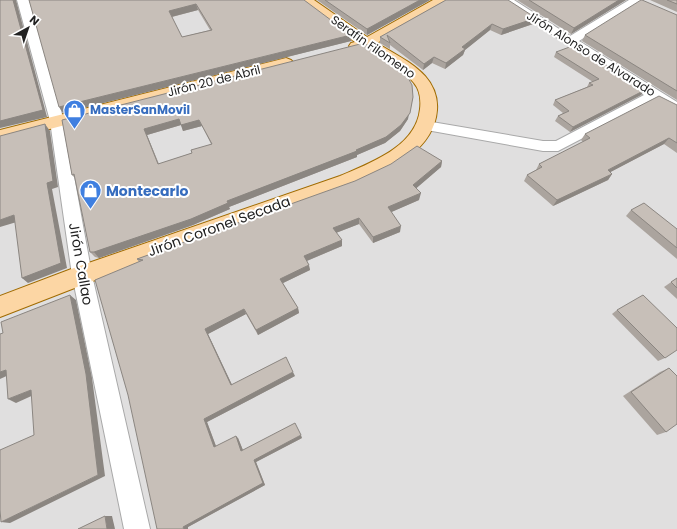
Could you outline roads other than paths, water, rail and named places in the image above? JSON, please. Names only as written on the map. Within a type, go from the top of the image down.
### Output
[{"type":"main road","name":"Serafin Filomeno","points":[[305,0],[367,43],[384,52],[420,80],[427,92],[429,102],[430,111],[426,126]]},
{"type":"main road","points":[[344,49],[367,43],[442,0]]},
{"type":"main road","name":"Jirón 20 de Abril","points":[[0,136],[297,61]]},
{"type":"main road","name":"Jirón Coronel Secada","points":[[0,307],[82,275],[347,181],[399,156],[417,138],[426,126]]},
{"type":"street","name":"Jirón Callao","points":[[23,0],[57,121],[82,275],[138,529]]},
{"type":"street","name":"Jirón Alonso de Alvarado","points":[[506,0],[654,95],[677,108]]},
{"type":"street","points":[[570,41],[640,1]]},
{"type":"street","points":[[426,126],[543,146],[558,146],[654,95]]},
{"type":"place","name":"MasterSanMovil","points":[[74,130]]},
{"type":"place","name":"Montecarlo","points":[[91,210]]}]
